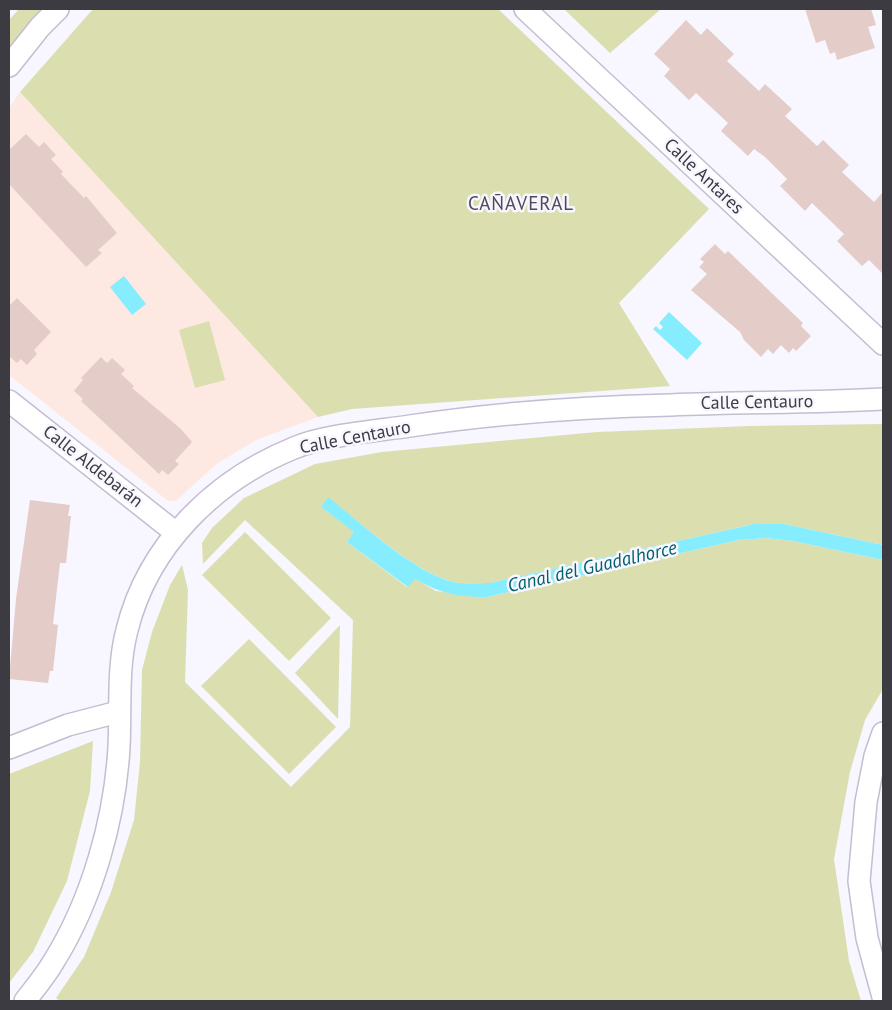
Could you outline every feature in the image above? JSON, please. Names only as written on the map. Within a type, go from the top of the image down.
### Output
[{"type":"street","points":[[9,66],[40,27],[58,9]]},
{"type":"street","name":"Calle Antares","points":[[525,9],[883,344]]},
{"type":"street","name":"Calle Centauro","points":[[26,1001],[55,959],[93,882],[113,801],[119,746],[118,712],[127,630],[138,598],[155,565],[176,533],[198,508],[246,470],[297,446],[355,434],[468,417],[667,405],[883,399]]},
{"type":"street","name":"Calle Aldebarán","points":[[9,401],[176,533]]},
{"type":"street","points":[[9,748],[68,725],[118,712]]},
{"type":"street","points":[[883,733],[875,756],[866,802],[859,880],[867,938],[878,959],[883,997]]},
{"type":"shaded area","points":[[20,92],[318,417],[256,440],[215,465],[176,501],[172,501],[167,500],[9,375],[9,108]]},
{"type":"green space","points":[[19,9],[44,9],[9,49],[9,20]]},
{"type":"green space","points":[[93,9],[498,9],[709,209],[619,303],[670,386],[352,409],[318,417],[20,92]]},
{"type":"green space","points":[[564,9],[661,9],[610,53]]},
{"type":"green space","points":[[209,321],[225,380],[195,388],[179,330]]},
{"type":"green space","points":[[883,424],[883,545],[784,524],[754,524],[490,583],[459,583],[443,579],[409,560],[328,498],[321,507],[355,532],[347,542],[407,587],[414,578],[436,591],[487,597],[739,540],[766,538],[793,541],[883,560],[883,689],[865,720],[850,772],[834,859],[849,961],[861,1001],[60,1001],[56,998],[84,957],[111,892],[134,820],[140,762],[142,670],[152,632],[170,585],[182,565],[188,590],[185,682],[291,787],[350,727],[353,620],[245,520],[203,564],[202,543],[212,528],[244,498],[315,464],[382,452],[597,432],[750,426]]},
{"type":"green space","points":[[245,532],[331,618],[289,661],[202,575]]},
{"type":"green space","points":[[340,625],[338,719],[295,673]]},
{"type":"green space","points":[[249,639],[336,727],[289,774],[201,686]]},
{"type":"green space","points":[[93,741],[90,791],[67,881],[33,952],[9,983],[9,774]]},
{"type":"water","points":[[124,276],[146,304],[132,315],[110,287]]},
{"type":"water","points":[[669,312],[702,343],[687,360],[653,329],[656,326],[660,330],[663,327],[659,323]]},
{"type":"water","name":"Canal del Guadalhorce","points":[[328,497],[390,548],[408,560],[443,579],[459,583],[490,583],[754,524],[784,524],[883,545],[883,560],[793,541],[766,538],[739,540],[487,597],[467,596],[450,594],[415,579],[408,587],[347,542],[354,532],[321,507]]},
{"type":"building","points":[[805,9],[871,9],[876,25],[868,27],[875,48],[837,60],[835,52],[830,54],[825,40],[816,43]]},
{"type":"building","points":[[686,20],[701,35],[707,28],[734,54],[727,61],[759,91],[765,84],[792,109],[785,116],[817,146],[823,140],[849,165],[842,172],[874,202],[883,192],[883,274],[869,260],[862,266],[837,241],[844,234],[812,203],[805,211],[780,186],[787,179],[765,157],[754,149],[748,156],[721,131],[728,123],[696,93],[689,100],[664,76],[670,69],[654,54]]},
{"type":"building","points":[[26,134],[39,147],[44,142],[56,155],[51,159],[63,172],[61,174],[84,198],[86,196],[117,233],[98,250],[102,253],[86,267],[9,184],[9,150]]},
{"type":"building","points":[[715,244],[725,254],[728,251],[803,323],[801,326],[811,336],[796,351],[793,348],[789,353],[781,345],[773,354],[768,349],[761,357],[744,340],[740,332],[691,290],[707,274],[699,267],[704,262],[700,259]]},
{"type":"building","points":[[17,298],[51,332],[34,350],[37,354],[27,365],[21,359],[17,363],[9,356],[9,306]]},
{"type":"building","points":[[101,357],[107,363],[112,358],[125,370],[121,374],[134,386],[132,388],[181,429],[192,442],[175,461],[179,464],[168,475],[162,470],[159,474],[81,401],[83,399],[74,391],[83,380],[81,378]]},
{"type":"building","points":[[30,500],[70,505],[68,516],[71,516],[66,563],[60,563],[53,624],[58,625],[53,671],[50,671],[48,683],[9,679],[16,599]]},
{"type":"district","name":"CAÑAVERAL","points":[[521,203]]}]
